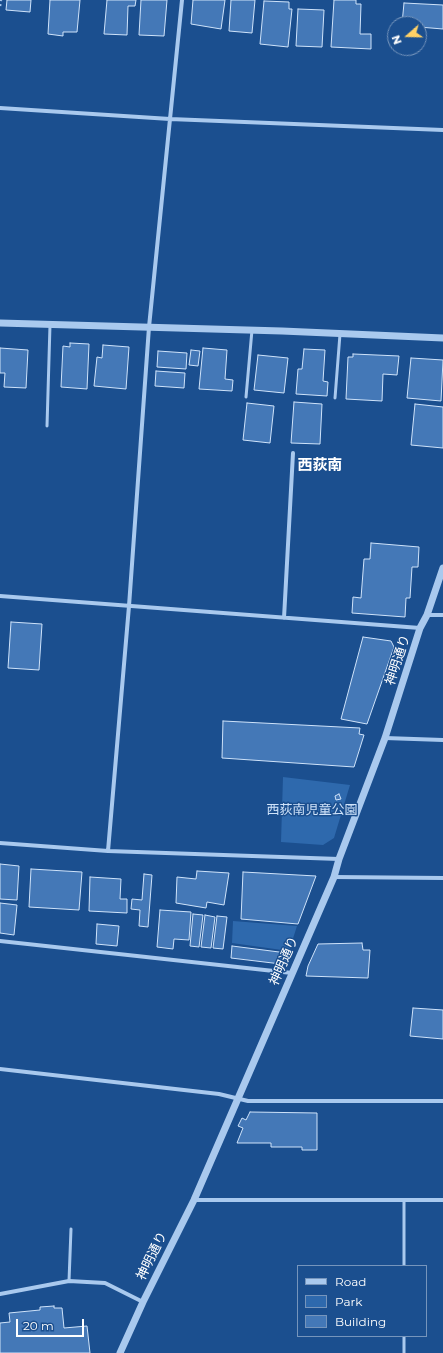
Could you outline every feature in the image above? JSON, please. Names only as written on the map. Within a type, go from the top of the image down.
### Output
[{"type":"street","points":[[108,851],[129,606],[149,327],[182,0]]},
{"type":"street","points":[[0,108],[170,119],[443,130]]},
{"type":"street","points":[[0,323],[252,330],[443,338]]},
{"type":"street","points":[[284,618],[293,453]]},
{"type":"street","name":"神明通り","points":[[120,1353],[143,1302],[194,1200],[334,877],[339,859],[385,738],[420,628],[427,615],[443,568]]},
{"type":"street","points":[[0,596],[420,628]]},
{"type":"street","points":[[427,615],[443,615]]},
{"type":"street","points":[[385,738],[443,740]]},
{"type":"street","points":[[0,843],[108,851],[339,859]]},
{"type":"street","points":[[334,877],[443,878]]},
{"type":"street","points":[[0,941],[292,973]]},
{"type":"street","points":[[0,1069],[219,1094],[248,1101],[443,1102]]},
{"type":"street","points":[[194,1200],[443,1200]]},
{"type":"street","points":[[0,1294],[69,1281],[105,1283],[143,1302]]},
{"type":"lane","points":[[47,426],[50,324]]},
{"type":"lane","points":[[246,397],[252,330]]},
{"type":"lane","points":[[335,398],[340,334]]},
{"type":"lane","points":[[404,1200],[404,1265]]},
{"type":"lane","points":[[69,1281],[71,1229]]},
{"type":"lane","points":[[404,1337],[404,1353]]},
{"type":"path","points":[[0,6],[1,0]]},
{"type":"green space","name":"西荻南児童公園","points":[[283,777],[350,785],[334,838],[323,845],[281,842]]},
{"type":"green space","points":[[233,921],[297,926],[289,951],[232,943]]},
{"type":"building","points":[[7,0],[31,0],[30,12],[6,10]]},
{"type":"building","points":[[50,0],[80,0],[77,32],[63,32],[63,36],[48,34]]},
{"type":"building","points":[[107,0],[136,0],[135,6],[128,6],[127,35],[104,34]]},
{"type":"building","points":[[141,0],[167,0],[164,36],[139,35]]},
{"type":"building","points":[[193,0],[225,0],[221,29],[191,24]]},
{"type":"building","points":[[231,0],[255,0],[252,33],[229,31]]},
{"type":"building","points":[[334,0],[356,0],[356,4],[361,4],[360,34],[371,34],[371,49],[331,47]]},
{"type":"building","points":[[264,1],[289,2],[289,9],[292,9],[288,47],[260,44]]},
{"type":"building","points":[[404,3],[443,5],[443,29],[427,28],[427,16],[403,16]]},
{"type":"building","points":[[298,9],[324,10],[322,47],[296,46]]},
{"type":"building","points":[[70,343],[89,344],[87,389],[61,387],[63,346],[70,347]]},
{"type":"building","points":[[103,345],[129,347],[126,389],[94,386],[97,357],[102,358]]},
{"type":"building","points":[[0,348],[28,350],[26,388],[4,387],[5,373],[0,373]]},
{"type":"building","points":[[203,348],[227,350],[225,379],[233,380],[232,391],[199,389]]},
{"type":"building","points":[[304,349],[325,350],[323,381],[328,382],[327,396],[296,394],[298,369],[302,369]]},
{"type":"building","points":[[191,350],[200,351],[198,366],[189,365]]},
{"type":"building","points":[[158,351],[187,353],[186,369],[157,367]]},
{"type":"building","points":[[353,354],[399,356],[397,375],[383,374],[382,401],[346,399],[348,357],[353,357]]},
{"type":"building","points":[[258,355],[288,358],[284,393],[254,390]]},
{"type":"building","points":[[411,358],[443,360],[441,401],[407,398]]},
{"type":"building","points":[[156,371],[185,373],[184,388],[155,386]]},
{"type":"building","points":[[294,402],[322,404],[320,444],[291,443]]},
{"type":"building","points":[[247,403],[274,406],[270,443],[243,440]]},
{"type":"building","points":[[415,404],[443,407],[443,448],[411,445]]},
{"type":"building","points":[[371,543],[419,547],[418,567],[412,567],[410,598],[406,598],[405,617],[352,613],[353,597],[361,598],[364,559],[370,559]]},
{"type":"building","points":[[11,622],[42,624],[39,670],[8,668]]},
{"type":"building","points":[[363,637],[391,641],[394,647],[367,724],[341,719]]},
{"type":"building","points":[[223,721],[360,728],[359,734],[364,735],[354,767],[222,758]]},
{"type":"building","points":[[339,794],[341,799],[336,800],[335,796]]},
{"type":"building","points":[[0,864],[19,866],[17,900],[0,899]]},
{"type":"building","points":[[31,869],[82,872],[79,910],[29,907]]},
{"type":"building","points":[[197,871],[229,873],[224,905],[207,902],[206,908],[176,903],[177,877],[196,879]]},
{"type":"building","points":[[243,872],[316,876],[298,924],[241,919]]},
{"type":"building","points":[[144,874],[152,875],[148,927],[139,926],[140,910],[131,909],[132,899],[142,900]]},
{"type":"building","points":[[90,877],[121,879],[120,899],[127,899],[127,913],[89,911]]},
{"type":"building","points":[[0,903],[17,905],[14,935],[0,933]]},
{"type":"building","points":[[160,910],[191,912],[189,940],[174,939],[173,949],[157,947]]},
{"type":"building","points":[[193,914],[203,915],[199,947],[190,946]]},
{"type":"building","points":[[205,915],[215,917],[211,948],[201,947]]},
{"type":"building","points":[[217,916],[227,917],[223,949],[213,948]]},
{"type":"building","points":[[97,924],[119,926],[117,946],[96,944]]},
{"type":"building","points":[[362,943],[363,950],[370,950],[368,978],[306,976],[308,966],[318,944]]},
{"type":"building","points":[[232,946],[287,953],[286,960],[281,964],[231,958]]},
{"type":"building","points":[[413,1008],[443,1010],[443,1039],[410,1036]]},
{"type":"building","points":[[250,1112],[317,1113],[317,1150],[302,1150],[302,1147],[271,1147],[271,1143],[237,1143],[243,1128],[238,1126],[242,1118],[246,1120]]},
{"type":"building","points":[[54,1306],[54,1308],[62,1308],[64,1328],[87,1326],[90,1353],[0,1353],[0,1323],[10,1322],[9,1313],[40,1310],[40,1307]]},
{"type":"district","name":"西荻南","points":[[320,466]]}]
